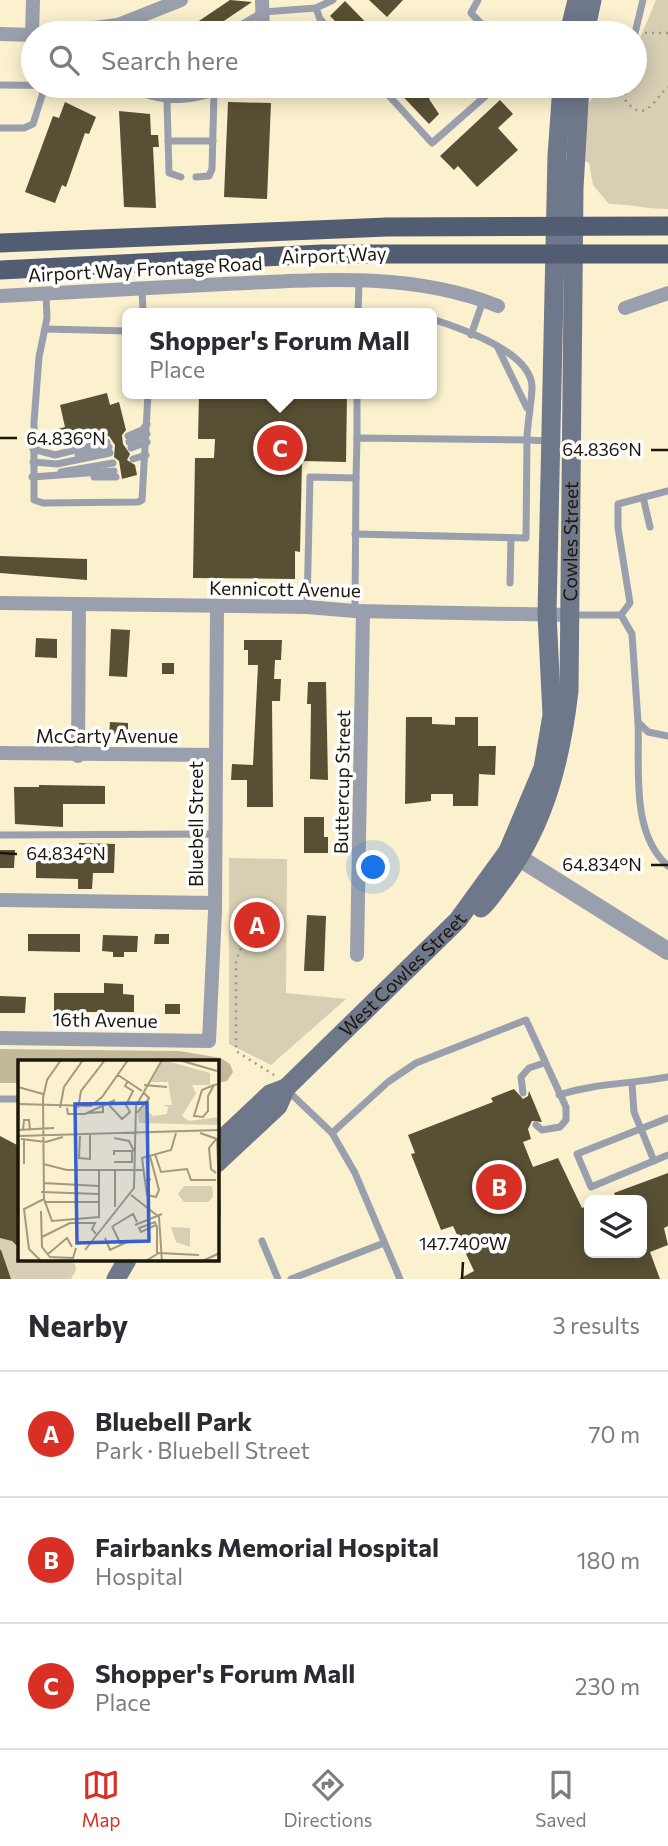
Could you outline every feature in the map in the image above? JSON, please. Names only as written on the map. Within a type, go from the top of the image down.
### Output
[{"type":"main road","points":[[572,21],[577,0]]},
{"type":"main road","points":[[588,21],[592,0]]},
{"type":"main road","name":"Cowles Street","points":[[514,854],[549,746],[552,715],[547,614],[551,441],[565,225],[562,98]]},
{"type":"main road","name":"Cowles Street","points":[[565,225],[579,98]]},
{"type":"main road","name":"Airport Way","points":[[0,243],[387,227],[668,226]]},
{"type":"main road","name":"Cowles Street","points":[[514,854],[543,809],[561,751],[569,691],[571,442],[564,253]]},
{"type":"main road","name":"Airport Way","points":[[0,270],[322,254],[668,254]]},
{"type":"main road","name":"West Cowles Street","points":[[219,1141],[458,920],[514,854]]},
{"type":"main road","name":"West Cowles Street","points":[[219,1161],[278,1106],[281,1083]]},
{"type":"main road","points":[[101,1279],[112,1262]]},
{"type":"main road","points":[[116,1279],[126,1262]]},
{"type":"street","points":[[33,0],[33,21]]},
{"type":"street","points":[[128,21],[181,0]]},
{"type":"street","points":[[0,34],[21,35]]},
{"type":"street","name":"Airport Way Frontage Road","points":[[0,296],[359,281],[445,287],[498,306]]},
{"type":"street","points":[[625,308],[668,293]]},
{"type":"street","name":"Kennicott Avenue","points":[[0,603],[307,607],[359,611],[569,615]]},
{"type":"street","points":[[78,756],[79,605]]},
{"type":"street","name":"Bluebell Street","points":[[209,1041],[215,903],[217,607]]},
{"type":"street","name":"Buttercup Street","points":[[357,955],[359,611]]},
{"type":"street","name":"McCarty Avenue","points":[[0,753],[78,756],[215,755]]},
{"type":"street","points":[[514,854],[668,951]]},
{"type":"street","points":[[0,900],[215,903]]},
{"type":"street","name":"16th Avenue","points":[[0,1038],[209,1041]]},
{"type":"lane","points":[[243,21],[262,6],[316,8],[333,0]]},
{"type":"lane","points":[[478,0],[471,13],[479,21]]},
{"type":"lane","points":[[638,21],[643,0]]},
{"type":"lane","points":[[316,8],[322,21]]},
{"type":"lane","points":[[0,85],[21,85]]},
{"type":"lane","points":[[0,128],[24,128],[33,124],[41,98]]},
{"type":"lane","points":[[150,98],[196,98]]},
{"type":"lane","points":[[196,177],[209,176],[214,98]]},
{"type":"lane","points":[[391,98],[432,143],[483,98]]},
{"type":"lane","points":[[167,100],[169,173],[180,177]]},
{"type":"lane","points":[[168,141],[213,141]]},
{"type":"lane","points":[[358,308],[359,281]]},
{"type":"lane","points":[[142,288],[143,308]]},
{"type":"lane","points":[[46,293],[45,329],[39,357],[32,496],[43,503],[138,502],[144,494],[148,399]]},
{"type":"lane","points":[[471,335],[483,300]]},
{"type":"lane","points":[[355,534],[526,538],[528,409],[532,384],[520,360],[496,346],[437,321]]},
{"type":"lane","points":[[45,329],[122,331]]},
{"type":"lane","points":[[496,346],[528,409]]},
{"type":"lane","points":[[357,399],[355,534],[359,611]]},
{"type":"lane","points":[[147,438],[129,442],[148,424]]},
{"type":"lane","points":[[357,438],[571,442]]},
{"type":"lane","points":[[109,447],[57,464],[33,456],[55,455],[109,447]]},
{"type":"lane","points":[[146,462],[135,466],[146,462]]},
{"type":"lane","points":[[114,471],[65,476],[32,475],[55,473],[114,471]]},
{"type":"lane","points":[[307,607],[310,477],[356,478]]},
{"type":"lane","points":[[621,615],[630,603],[618,528],[618,504],[668,491]]},
{"type":"lane","points":[[643,497],[650,527]]},
{"type":"lane","points":[[510,538],[510,583]]},
{"type":"lane","points":[[569,615],[621,615]]},
{"type":"lane","points":[[621,615],[632,634],[643,824],[653,851],[668,866]]},
{"type":"lane","points":[[638,722],[648,732],[668,736]]},
{"type":"lane","points":[[0,835],[214,834]]},
{"type":"lane","points":[[332,1133],[388,1082],[416,1063],[526,1020],[566,1107],[566,1120],[560,1128],[542,1130],[536,1125]]},
{"type":"lane","points":[[523,1093],[521,1077],[529,1068],[544,1063]]},
{"type":"lane","points":[[559,1095],[600,1084],[632,1084],[668,1077]]},
{"type":"lane","points":[[281,1083],[332,1133],[355,1173],[396,1278]]},
{"type":"lane","points":[[632,1084],[634,1112],[654,1161]]},
{"type":"lane","points":[[0,1099],[18,1099]]},
{"type":"lane","points":[[668,1118],[577,1154],[591,1186],[668,1156]]},
{"type":"lane","points":[[262,1241],[278,1279]]},
{"type":"lane","points":[[291,1279],[384,1243]]},
{"type":"path","points":[[647,33],[668,33]]},
{"type":"path","points":[[625,98],[635,109],[644,110],[657,103],[668,87]]},
{"type":"path","points":[[232,922],[258,919]]},
{"type":"path","points":[[240,923],[245,939],[236,960],[235,1049],[281,1083]]},
{"type":"shaded area","points":[[656,0],[668,0],[668,209],[609,204],[593,185],[589,163],[584,161],[589,102],[593,98],[647,98],[647,21]]},
{"type":"shaded area","points":[[229,858],[287,859],[286,993],[346,999],[271,1065],[229,1044]]},
{"type":"shaded area","points":[[0,1049],[179,1051],[221,1058],[230,1064],[233,1072],[227,1081],[219,1083],[219,1060],[18,1060],[18,1083],[0,1083]]},
{"type":"shaded area","points":[[0,1238],[15,1244],[18,1262],[72,1262],[76,1270],[71,1279],[11,1279],[0,1258]]},
{"type":"building","points":[[230,0],[252,2],[224,21],[199,21]]},
{"type":"building","points":[[369,0],[403,0],[387,17]]},
{"type":"building","points":[[345,1],[364,21],[335,21],[330,16]]},
{"type":"building","points":[[404,98],[430,98],[439,114],[429,124]]},
{"type":"building","points":[[500,100],[513,114],[498,128],[518,150],[477,187],[458,166],[454,170],[440,156]]},
{"type":"building","points":[[65,102],[96,117],[89,134],[85,133],[66,187],[62,185],[55,203],[25,192],[53,116],[59,118]]},
{"type":"building","points":[[228,102],[271,103],[267,199],[224,197]]},
{"type":"building","points":[[119,111],[150,114],[151,135],[158,135],[159,147],[153,147],[156,208],[124,207]]},
{"type":"building","points":[[107,393],[110,405],[119,402],[126,430],[122,435],[123,444],[130,454],[127,460],[135,465],[137,475],[122,479],[119,461],[114,457],[115,445],[109,436],[62,447],[58,429],[65,427],[60,405]]},
{"type":"building","points":[[199,399],[347,399],[346,462],[302,461],[300,552],[295,551],[295,579],[193,578],[195,458],[214,458],[215,439],[198,439]]},
{"type":"building","points":[[0,556],[87,559],[87,580],[0,573]]},
{"type":"building","points":[[111,629],[130,630],[127,677],[109,676]]},
{"type":"building","points":[[36,638],[57,639],[57,658],[35,657]]},
{"type":"building","points":[[244,640],[282,640],[281,660],[275,660],[274,679],[281,679],[280,701],[272,701],[273,807],[247,807],[247,780],[231,780],[232,764],[253,765],[258,665],[248,665],[248,650],[244,650]]},
{"type":"building","points":[[162,663],[174,663],[174,674],[162,674]]},
{"type":"building","points":[[308,682],[326,682],[328,780],[310,779],[311,704],[307,704]]},
{"type":"building","points":[[406,717],[432,717],[432,724],[455,725],[455,717],[478,717],[478,746],[496,746],[495,775],[479,774],[478,806],[453,806],[453,794],[431,794],[431,801],[405,804]]},
{"type":"building","points":[[110,722],[128,723],[128,735],[109,734]]},
{"type":"building","points":[[105,786],[105,804],[63,804],[63,827],[15,824],[14,787]]},
{"type":"building","points":[[304,817],[324,817],[324,837],[328,837],[328,853],[304,853]]},
{"type":"building","points":[[79,843],[115,844],[114,873],[93,873],[92,889],[78,889],[78,879],[36,878],[36,851],[79,852]]},
{"type":"building","points":[[0,850],[15,850],[14,868],[0,868]]},
{"type":"building","points":[[307,915],[326,916],[324,971],[304,971]]},
{"type":"building","points":[[28,934],[80,934],[80,952],[28,951]]},
{"type":"building","points":[[155,934],[169,934],[169,944],[154,944]]},
{"type":"building","points":[[103,935],[138,936],[137,952],[124,952],[124,957],[113,957],[113,952],[102,951]]},
{"type":"building","points":[[104,983],[123,984],[123,994],[134,995],[134,1012],[54,1012],[54,993],[104,993]]},
{"type":"building","points":[[0,996],[26,997],[25,1013],[0,1013]]},
{"type":"building","points":[[165,1004],[180,1004],[180,1014],[165,1014]]},
{"type":"building","points":[[514,1089],[523,1099],[528,1096],[529,1091],[542,1122],[532,1121],[528,1129],[531,1139],[523,1142],[533,1167],[558,1158],[582,1208],[584,1207],[584,1258],[647,1258],[647,1195],[614,1193],[668,1173],[668,1226],[664,1228],[668,1245],[650,1252],[660,1279],[459,1279],[474,1271],[453,1226],[441,1230],[411,1154],[415,1153],[408,1135],[493,1102],[491,1098]]},
{"type":"building","points":[[0,1136],[18,1145],[18,1247],[12,1241],[0,1238]]},
{"type":"building","points":[[1,1250],[11,1279],[0,1279]]},
{"type":"place","name":"Shopper's Forum Mall","points":[[280,448]]},
{"type":"place","name":"Bluebell Park","points":[[257,925]]},
{"type":"place","name":"Fairbanks Memorial Hospital","points":[[499,1187]]}]
